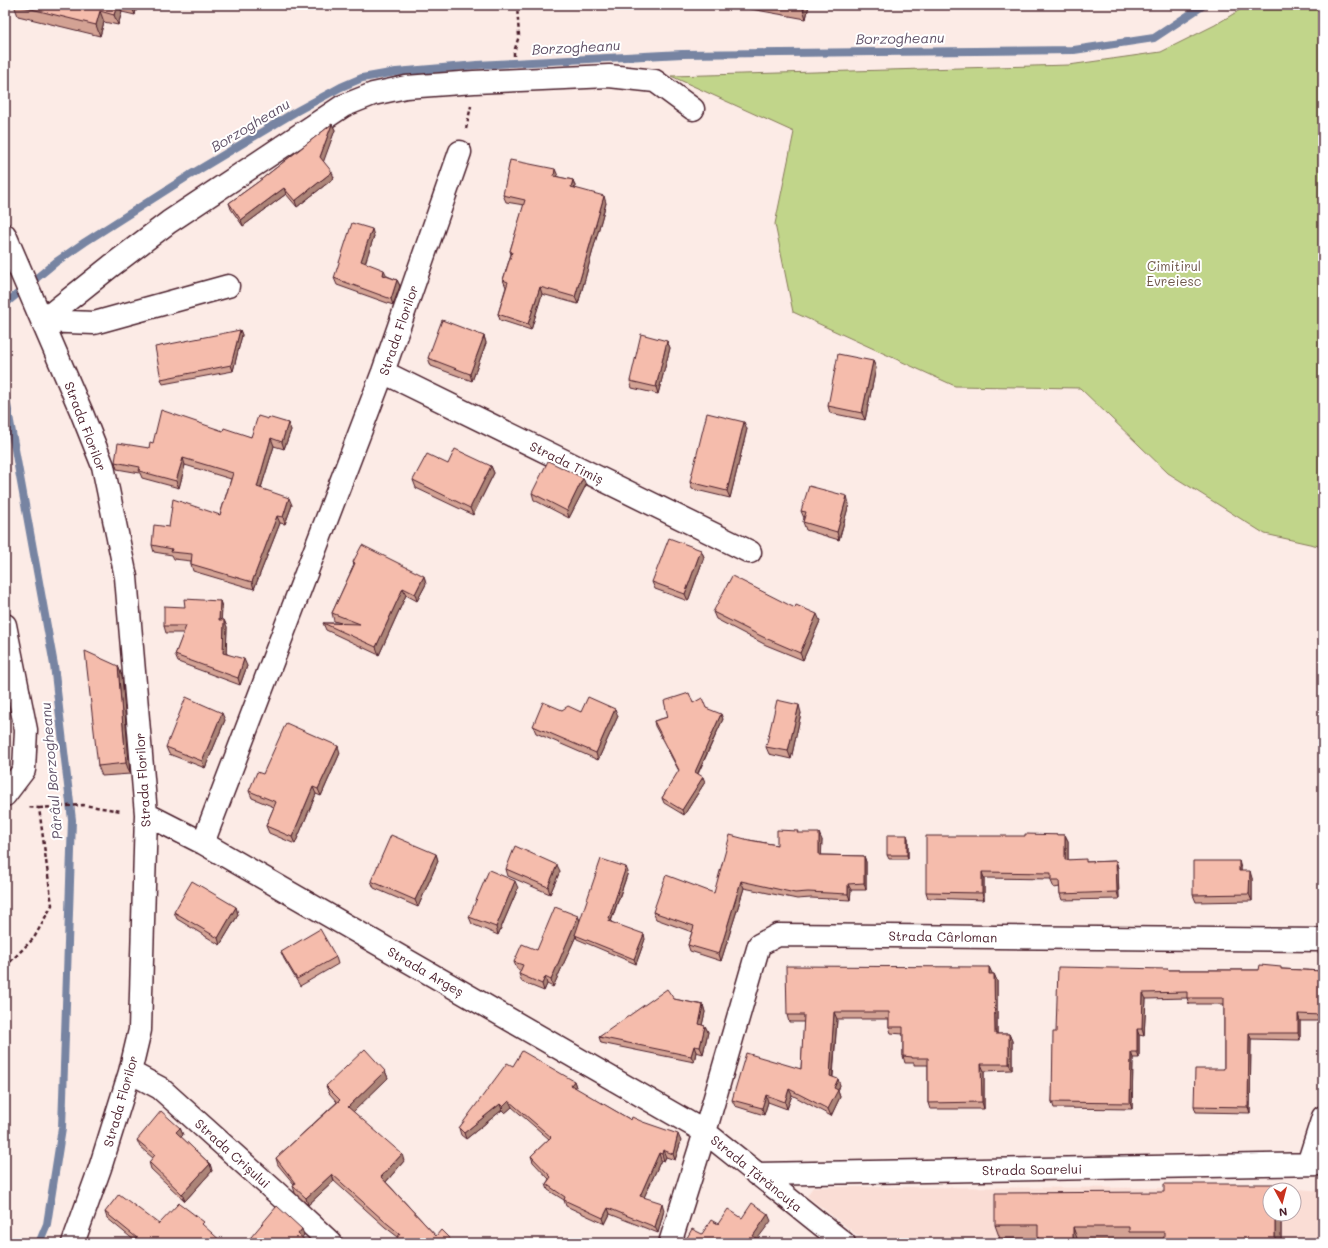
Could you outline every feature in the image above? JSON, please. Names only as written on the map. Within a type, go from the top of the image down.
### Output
[{"type":"street","points":[[39,314],[111,266],[169,222],[344,106],[373,94],[406,87],[474,82],[609,76],[655,81],[693,109]]},
{"type":"street","name":"Strada Florilor","points":[[203,843],[384,372],[460,152]]},
{"type":"street","name":"Strada Florilor","points":[[5,235],[81,411],[103,466],[126,578],[146,814],[140,1030],[130,1072],[100,1168],[73,1243]]},
{"type":"street","points":[[39,314],[94,324],[228,286]]},
{"type":"street","name":"Strada Timiș","points":[[384,372],[750,552]]},
{"type":"street","points":[[5,625],[26,730],[24,770],[5,796]]},
{"type":"street","name":"Strada Argeș","points":[[146,814],[203,843],[705,1132]]},
{"type":"street","name":"Strada Cârloman","points":[[705,1132],[759,945],[778,935],[1323,940]]},
{"type":"street","name":"Strada Crișului","points":[[130,1072],[160,1088],[331,1243]]},
{"type":"street","name":"Strada Soarelui","points":[[756,1174],[1315,1164],[1323,1117]]},
{"type":"street","name":"Strada Țărăncuța","points":[[670,1243],[705,1132],[844,1243]]},
{"type":"path","points":[[514,52],[520,36],[517,5]]},
{"type":"path","points":[[460,152],[471,108],[474,82]]},
{"type":"path","points":[[26,807],[39,808],[83,805],[146,814]]},
{"type":"path","points":[[5,967],[34,938],[52,905],[39,808]]},
{"type":"shaded area","points":[[813,1187],[1262,1188],[1262,1222],[1302,1222],[1302,1189],[1323,1191],[1323,1243],[867,1243],[807,1196]]},
{"type":"green space","name":"Cimitirul Evreiesc","points":[[1248,5],[1323,5],[1323,547],[1265,534],[1168,473],[1080,388],[955,386],[793,312],[775,224],[794,132],[671,76],[1069,65],[1161,52],[1215,25]]},
{"type":"building","points":[[15,5],[117,5],[114,15],[100,11],[96,25]]},
{"type":"building","points":[[332,124],[320,157],[332,172],[295,201],[284,188],[241,220],[229,203]]},
{"type":"building","points":[[510,160],[555,169],[554,176],[573,180],[571,187],[604,196],[575,297],[540,287],[528,324],[498,314],[508,282],[503,280],[512,252],[510,251],[525,200],[503,195]]},
{"type":"building","points":[[352,223],[372,229],[361,261],[384,270],[383,275],[397,280],[391,299],[334,278]]},
{"type":"building","points":[[442,320],[484,336],[470,374],[428,358]]},
{"type":"building","points":[[240,330],[231,365],[161,379],[155,347]]},
{"type":"building","points":[[641,334],[667,341],[656,387],[630,381]]},
{"type":"building","points":[[838,354],[873,361],[862,413],[828,406]]},
{"type":"building","points":[[161,410],[223,431],[224,428],[251,437],[258,416],[268,419],[268,417],[288,423],[282,442],[271,438],[257,487],[289,498],[283,517],[277,516],[252,582],[191,564],[192,554],[171,552],[172,549],[152,545],[154,525],[169,527],[173,499],[220,515],[233,473],[183,458],[176,481],[139,471],[140,467],[115,462],[118,443],[149,448],[150,442],[153,443]]},
{"type":"building","points":[[707,413],[744,422],[727,491],[690,482]]},
{"type":"building","points":[[455,449],[491,466],[470,508],[413,480],[427,454],[448,464]]},
{"type":"building","points":[[548,461],[583,478],[567,511],[532,493]]},
{"type":"building","points":[[809,486],[847,496],[837,532],[803,522],[806,512],[801,511]]},
{"type":"building","points":[[669,538],[701,550],[685,594],[652,582]]},
{"type":"building","points":[[362,545],[424,576],[415,594],[403,588],[376,647],[323,623],[360,624],[332,613],[355,563],[353,562]]},
{"type":"building","points":[[732,576],[795,608],[796,605],[817,614],[800,653],[763,637],[713,612]]},
{"type":"building","points":[[184,599],[220,601],[219,620],[224,620],[223,653],[244,659],[238,678],[175,655],[186,626],[164,626],[164,606],[185,607]]},
{"type":"building","points":[[85,651],[118,666],[126,763],[98,766]]},
{"type":"building","points":[[689,693],[693,703],[702,698],[706,708],[721,714],[695,772],[703,777],[682,810],[662,798],[679,770],[654,721],[668,717],[664,701]]},
{"type":"building","points":[[186,697],[222,713],[202,761],[166,747]]},
{"type":"building","points":[[588,697],[615,709],[596,753],[533,726],[543,702],[562,710],[568,706],[581,712]]},
{"type":"building","points":[[777,700],[799,705],[788,751],[766,747]]},
{"type":"building","points":[[286,723],[338,746],[318,789],[313,787],[292,837],[266,826],[276,802],[249,791],[257,772],[263,774]]},
{"type":"building","points":[[777,830],[798,831],[797,833],[819,833],[819,855],[864,856],[864,883],[848,884],[848,894],[808,892],[795,893],[741,881],[719,954],[688,945],[694,926],[653,912],[666,875],[714,893],[730,835],[777,845]]},
{"type":"building","points":[[1025,834],[1065,835],[1065,860],[1086,859],[1086,862],[1116,861],[1117,892],[1060,894],[1059,881],[1051,881],[1051,873],[982,872],[982,893],[926,892],[926,836],[1025,836]]},
{"type":"building","points":[[391,835],[436,854],[415,900],[371,881]]},
{"type":"building","points":[[887,835],[907,835],[907,855],[887,855]]},
{"type":"building","points":[[515,846],[557,865],[548,887],[506,869]]},
{"type":"building","points":[[601,859],[626,867],[608,921],[644,934],[634,959],[575,935]]},
{"type":"building","points":[[1193,861],[1239,861],[1239,871],[1250,871],[1249,894],[1193,895]]},
{"type":"building","points":[[489,870],[515,881],[496,927],[469,917]]},
{"type":"building","points":[[192,881],[236,907],[218,938],[174,912]]},
{"type":"building","points":[[555,907],[578,916],[551,980],[545,977],[542,984],[519,974],[523,965],[514,962],[522,944],[537,950]]},
{"type":"building","points":[[320,929],[336,957],[297,979],[281,952]]},
{"type":"building","points":[[1260,965],[1281,967],[1281,969],[1323,971],[1321,1015],[1298,1014],[1298,1033],[1249,1033],[1248,1107],[1194,1106],[1195,1069],[1224,1069],[1224,998],[1187,998],[1187,992],[1143,993],[1142,1029],[1137,1029],[1137,1052],[1131,1052],[1130,1103],[1052,1102],[1053,1032],[1056,1032],[1058,967],[1168,970],[1259,970]]},
{"type":"building","points":[[786,966],[989,967],[989,974],[994,974],[995,1034],[1009,1034],[1009,1064],[981,1064],[982,1102],[928,1103],[928,1058],[912,1058],[903,1056],[903,1027],[889,1027],[889,1012],[834,1012],[830,1076],[838,1079],[834,1088],[838,1090],[828,1109],[789,1089],[785,1102],[766,1095],[762,1108],[732,1100],[746,1053],[801,1069],[804,1015],[787,1015]]},
{"type":"building","points":[[667,989],[674,999],[703,1005],[699,1024],[705,1026],[700,1047],[694,1046],[691,1056],[599,1037]]},
{"type":"building","points":[[365,1049],[385,1071],[348,1107],[402,1154],[381,1177],[436,1236],[441,1230],[454,1243],[393,1243],[400,1234],[332,1174],[306,1198],[293,1186],[295,1183],[276,1158],[340,1100],[326,1086]]},
{"type":"building","points":[[522,1051],[574,1081],[571,1085],[631,1120],[632,1117],[678,1134],[673,1154],[663,1150],[662,1154],[659,1153],[640,1196],[662,1203],[655,1227],[608,1208],[603,1218],[564,1200],[565,1197],[546,1184],[551,1177],[531,1156],[551,1137],[509,1101],[503,1107],[500,1104],[464,1133],[459,1128],[507,1063],[513,1066]]},
{"type":"building","points":[[161,1111],[180,1128],[176,1132],[210,1164],[182,1194],[149,1162],[155,1155],[137,1140]]},
{"type":"building","points":[[1164,1184],[1262,1184],[1262,1222],[1275,1222],[1275,1243],[1164,1243],[1164,1232],[1129,1232],[1129,1227],[1073,1227],[1073,1243],[1038,1243],[1038,1225],[995,1225],[995,1193],[1164,1192]]},
{"type":"building","points":[[119,1194],[159,1224],[179,1203],[204,1222],[202,1224],[223,1243],[133,1243],[137,1238],[105,1212]]},
{"type":"building","points":[[752,1203],[768,1214],[753,1236],[761,1241],[760,1243],[684,1243],[692,1229],[702,1234],[711,1220],[718,1224],[728,1209],[742,1218]]},
{"type":"building","points":[[277,1206],[302,1229],[298,1234],[308,1243],[246,1243]]},
{"type":"waterway","name":"Borzogheanu","points":[[5,304],[56,262],[190,175],[295,112],[341,87],[362,78],[396,72],[477,65],[682,54],[1074,50],[1154,38],[1204,5]]},
{"type":"waterway","name":"Pârâul Borzogheanu","points":[[5,394],[54,665],[72,820],[62,1128],[47,1224],[39,1243]]}]
